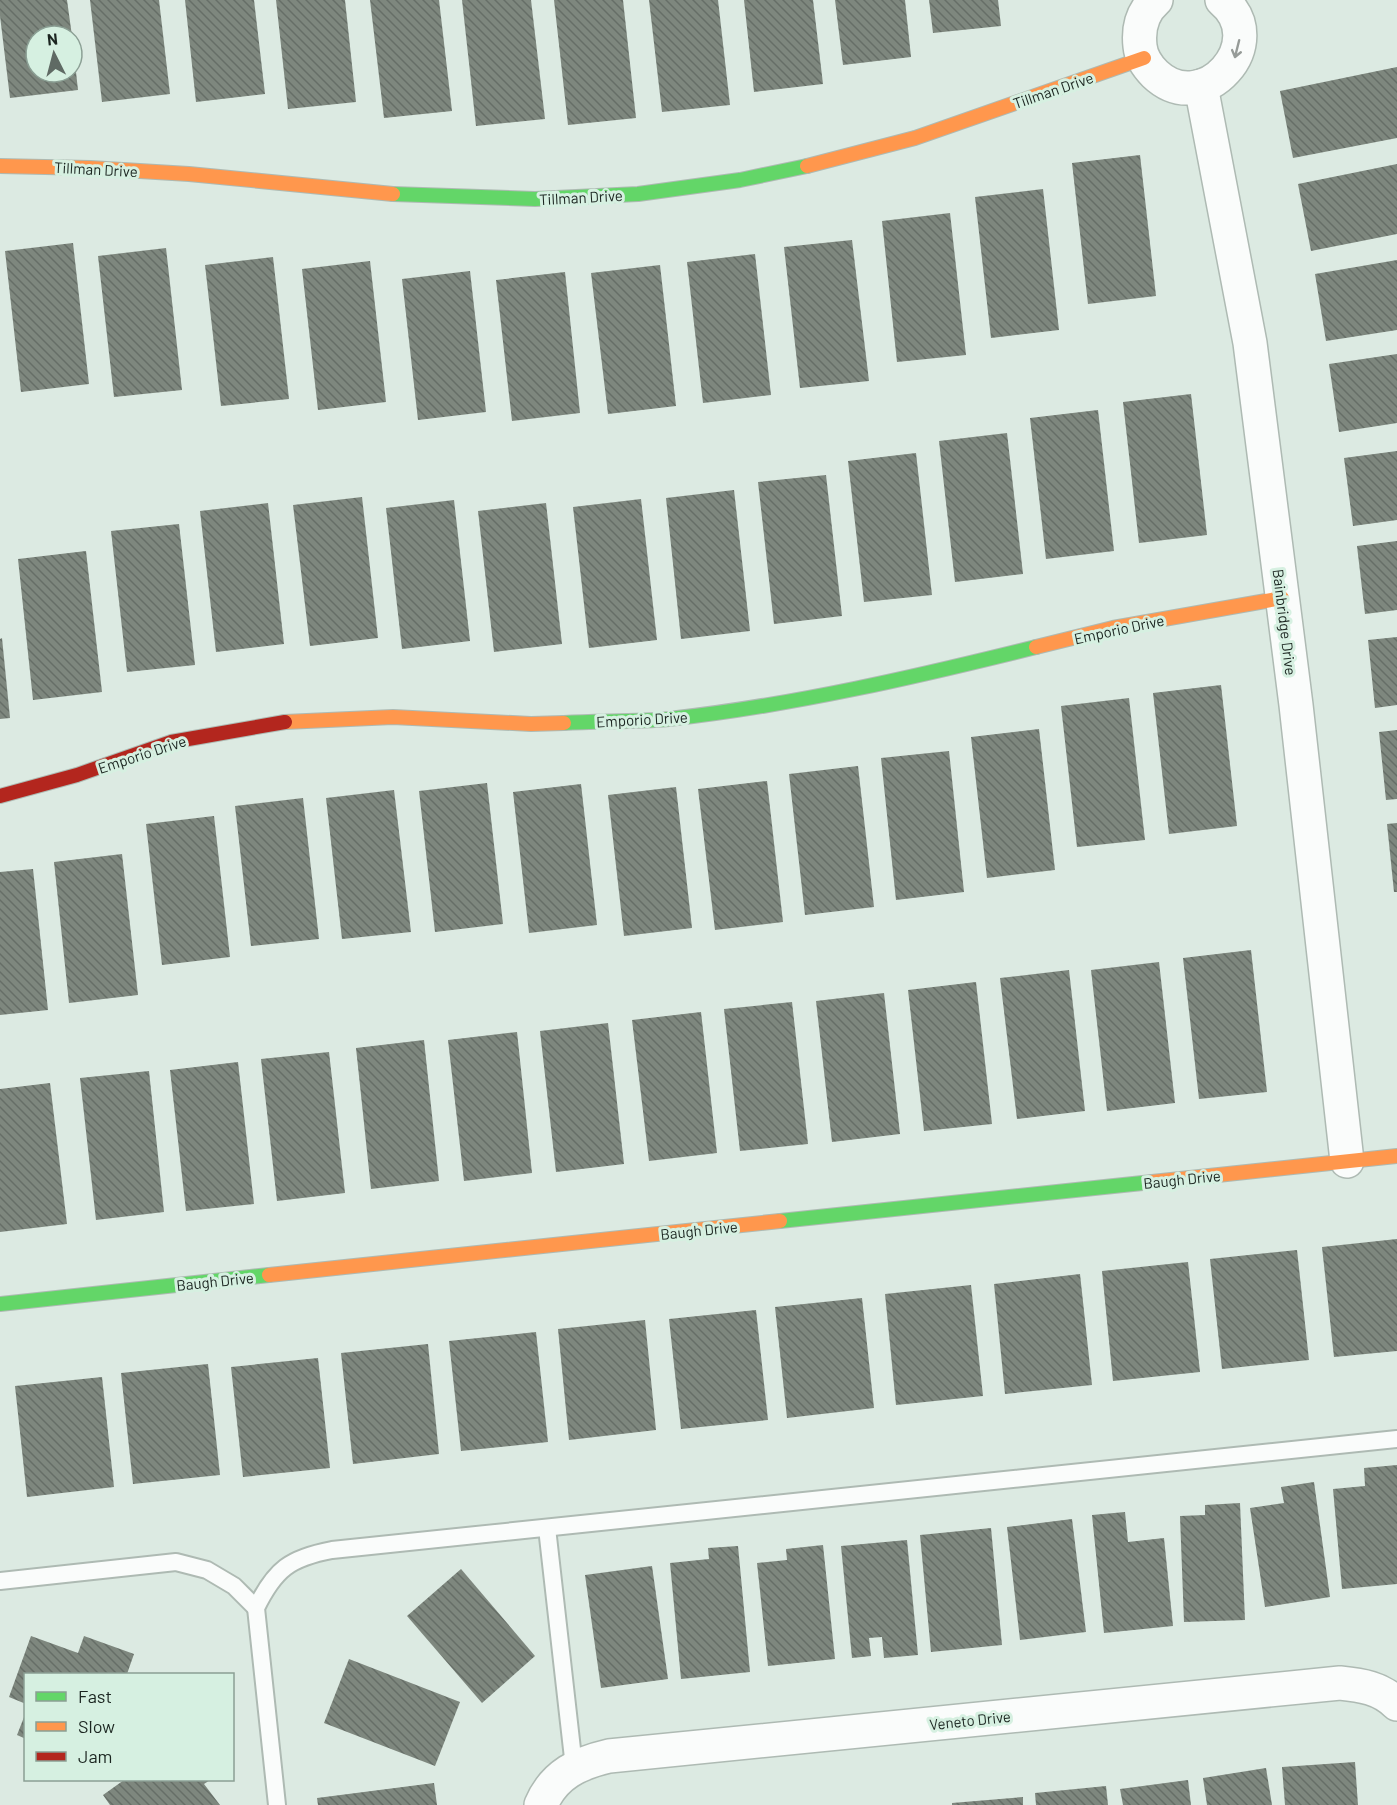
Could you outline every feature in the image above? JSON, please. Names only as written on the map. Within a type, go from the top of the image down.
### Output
[{"type":"street","points":[[1156,0],[1142,19],[1139,35],[1140,52],[1148,66],[1160,78],[1174,86],[1191,88],[1222,76],[1232,64],[1239,48],[1239,32],[1235,16],[1222,0]]},
{"type":"street","name":"Tillman Drive","points":[[0,166],[90,168],[189,174],[397,194],[535,199],[638,194],[740,180],[828,162],[915,138],[1144,58]]},
{"type":"street","name":"Bainbridge Drive","points":[[1201,86],[1250,343],[1347,1161]]},
{"type":"street","name":"Emporio Drive","points":[[0,796],[76,775],[171,742],[280,722],[393,717],[531,724],[667,719],[787,704],[945,670],[1113,628],[1282,598]]},
{"type":"street","name":"Baugh Drive","points":[[0,1304],[1397,1156]]},
{"type":"street","name":"Veneto Drive","points":[[557,1785],[584,1762],[609,1756],[1340,1683],[1366,1685],[1394,1701]]},
{"type":"lane","points":[[277,1805],[256,1608],[267,1585],[285,1567],[307,1555],[332,1550],[547,1527],[1397,1439]]},
{"type":"lane","points":[[547,1527],[557,1785]]},
{"type":"lane","points":[[0,1581],[176,1562],[207,1570],[234,1586],[256,1608]]},
{"type":"building","points":[[0,0],[67,0],[70,24],[24,24],[24,84],[77,84],[78,90],[10,98]]},
{"type":"building","points":[[90,0],[159,0],[170,94],[102,102]]},
{"type":"building","points":[[185,0],[254,0],[265,94],[196,102]]},
{"type":"building","points":[[276,0],[345,0],[356,102],[288,109]]},
{"type":"building","points":[[370,0],[439,0],[452,111],[384,118]]},
{"type":"building","points":[[462,0],[531,0],[545,119],[476,126]]},
{"type":"building","points":[[554,0],[623,0],[636,118],[568,125]]},
{"type":"building","points":[[649,0],[718,0],[730,105],[662,112]]},
{"type":"building","points":[[744,0],[813,0],[823,84],[754,92]]},
{"type":"building","points":[[835,0],[905,0],[911,57],[843,65]]},
{"type":"building","points":[[929,0],[998,0],[1001,26],[933,33]]},
{"type":"building","points":[[1397,67],[1397,138],[1293,158],[1280,91]]},
{"type":"building","points":[[1140,155],[1156,296],[1088,304],[1072,163]]},
{"type":"building","points":[[1397,164],[1397,234],[1311,251],[1298,184]]},
{"type":"building","points":[[1043,189],[1059,330],[991,338],[975,197]]},
{"type":"building","points":[[950,213],[966,355],[897,362],[882,221]]},
{"type":"building","points":[[852,240],[869,381],[800,388],[784,247]]},
{"type":"building","points":[[73,243],[89,384],[21,392],[5,251]]},
{"type":"building","points":[[166,248],[182,390],[114,397],[98,256]]},
{"type":"building","points":[[755,254],[771,395],[703,403],[687,262]]},
{"type":"building","points":[[273,257],[289,399],[221,406],[205,265]]},
{"type":"building","points":[[1397,260],[1397,330],[1326,341],[1315,274]]},
{"type":"building","points":[[370,261],[386,402],[318,410],[302,269]]},
{"type":"building","points":[[660,265],[676,406],[608,414],[591,273]]},
{"type":"building","points":[[470,271],[486,412],[418,420],[402,279]]},
{"type":"building","points":[[565,272],[580,413],[512,421],[496,280]]},
{"type":"building","points":[[1397,354],[1397,423],[1339,432],[1329,364]]},
{"type":"building","points":[[1191,394],[1207,535],[1139,543],[1123,402]]},
{"type":"building","points":[[1098,410],[1114,551],[1046,559],[1030,418]]},
{"type":"building","points":[[1007,433],[1023,574],[955,582],[939,441]]},
{"type":"building","points":[[1397,451],[1397,520],[1353,526],[1344,458]]},
{"type":"building","points":[[916,453],[932,595],[864,602],[848,461]]},
{"type":"building","points":[[826,475],[842,616],[774,624],[758,482]]},
{"type":"building","points":[[734,490],[750,631],[681,639],[666,498]]},
{"type":"building","points":[[362,497],[378,638],[310,646],[293,505]]},
{"type":"building","points":[[641,499],[657,640],[589,648],[573,507]]},
{"type":"building","points":[[454,500],[470,641],[402,649],[386,508]]},
{"type":"building","points":[[268,503],[284,644],[216,652],[200,511]]},
{"type":"building","points":[[546,503],[562,644],[494,652],[478,511]]},
{"type":"building","points":[[179,524],[195,665],[127,672],[111,531]]},
{"type":"building","points":[[1397,541],[1397,610],[1365,614],[1357,546]]},
{"type":"building","points":[[86,551],[102,692],[33,700],[18,559]]},
{"type":"building","points":[[1397,637],[1397,705],[1375,708],[1368,640]]},
{"type":"building","points":[[2,638],[10,718],[0,719],[0,639]]},
{"type":"building","points":[[1221,685],[1237,826],[1169,834],[1153,693]]},
{"type":"building","points":[[1129,698],[1145,840],[1077,847],[1061,706]]},
{"type":"building","points":[[1039,729],[1055,870],[987,878],[971,737]]},
{"type":"building","points":[[1397,730],[1397,799],[1386,800],[1379,732]]},
{"type":"building","points":[[949,751],[964,892],[896,900],[881,758]]},
{"type":"building","points":[[858,766],[874,907],[805,915],[789,774]]},
{"type":"building","points":[[767,781],[783,922],[715,930],[698,789]]},
{"type":"building","points":[[487,783],[503,924],[435,932],[419,791]]},
{"type":"building","points":[[581,784],[597,925],[529,933],[513,792]]},
{"type":"building","points":[[676,787],[692,928],[624,936],[608,795]]},
{"type":"building","points":[[394,790],[411,932],[342,939],[326,798]]},
{"type":"building","points":[[303,798],[319,939],[251,946],[235,806]]},
{"type":"building","points":[[214,816],[230,957],[162,965],[146,824]]},
{"type":"building","points":[[1397,823],[1397,892],[1394,892],[1387,824]]},
{"type":"building","points":[[122,854],[138,995],[69,1003],[54,862]]},
{"type":"building","points":[[33,869],[48,1010],[0,1015],[0,872]]},
{"type":"building","points":[[1251,950],[1267,1092],[1199,1099],[1183,958]]},
{"type":"building","points":[[1159,962],[1175,1103],[1107,1111],[1091,970]]},
{"type":"building","points":[[1069,970],[1085,1111],[1017,1119],[1000,978]]},
{"type":"building","points":[[976,982],[992,1124],[924,1131],[908,990]]},
{"type":"building","points":[[884,993],[900,1134],[832,1142],[816,1001]]},
{"type":"building","points":[[792,1002],[808,1144],[740,1151],[724,1009]]},
{"type":"building","points":[[701,1012],[717,1153],[649,1161],[632,1020]]},
{"type":"building","points":[[608,1023],[624,1164],[556,1172],[540,1031]]},
{"type":"building","points":[[517,1032],[532,1173],[464,1181],[448,1040]]},
{"type":"building","points":[[424,1040],[439,1181],[371,1189],[356,1048]]},
{"type":"building","points":[[329,1052],[345,1193],[277,1201],[261,1059]]},
{"type":"building","points":[[238,1062],[254,1204],[186,1211],[170,1070]]},
{"type":"building","points":[[149,1071],[164,1212],[96,1220],[80,1078]]},
{"type":"building","points":[[50,1083],[67,1224],[0,1232],[0,1089]]},
{"type":"building","points":[[1397,1239],[1397,1351],[1334,1357],[1322,1247]]},
{"type":"building","points":[[1297,1250],[1309,1360],[1222,1369],[1210,1259]]},
{"type":"building","points":[[1188,1262],[1200,1372],[1113,1381],[1102,1271]]},
{"type":"building","points":[[1080,1274],[1092,1385],[1005,1394],[994,1284]]},
{"type":"building","points":[[971,1285],[983,1396],[896,1405],[885,1294]]},
{"type":"building","points":[[862,1298],[874,1408],[787,1418],[775,1307]]},
{"type":"building","points":[[756,1310],[768,1420],[681,1429],[669,1319]]},
{"type":"building","points":[[645,1320],[656,1430],[569,1440],[558,1329]]},
{"type":"building","points":[[536,1332],[548,1442],[461,1451],[449,1341]]},
{"type":"building","points":[[428,1344],[439,1454],[353,1464],[341,1353]]},
{"type":"building","points":[[318,1358],[330,1468],[243,1477],[231,1367]]},
{"type":"building","points":[[208,1364],[220,1475],[133,1484],[121,1373]]},
{"type":"building","points":[[102,1377],[114,1487],[27,1497],[15,1386]]},
{"type":"building","points":[[1397,1465],[1397,1584],[1342,1589],[1333,1489],[1365,1486],[1364,1468]]},
{"type":"building","points":[[1314,1482],[1330,1597],[1265,1607],[1250,1508],[1284,1503],[1281,1487]]},
{"type":"building","points":[[1240,1503],[1245,1620],[1184,1622],[1180,1516],[1205,1515],[1205,1505]]},
{"type":"building","points":[[1125,1512],[1128,1542],[1164,1538],[1173,1626],[1104,1633],[1092,1515]]},
{"type":"building","points":[[1072,1519],[1086,1632],[1020,1640],[1007,1527]]},
{"type":"building","points":[[991,1528],[1002,1645],[931,1652],[920,1535]]},
{"type":"building","points":[[907,1540],[918,1655],[884,1658],[882,1637],[869,1638],[871,1656],[852,1658],[841,1546]]},
{"type":"building","points":[[823,1545],[835,1659],[768,1666],[757,1563],[787,1560],[786,1549]]},
{"type":"building","points":[[738,1546],[750,1672],[681,1679],[670,1563],[709,1559],[708,1548]]},
{"type":"building","points":[[652,1566],[668,1679],[601,1688],[585,1575]]},
{"type":"building","points":[[461,1569],[535,1656],[482,1703],[407,1616]]},
{"type":"building","points":[[31,1636],[78,1653],[84,1636],[134,1654],[127,1673],[24,1673],[24,1703],[9,1697]]},
{"type":"building","points":[[349,1659],[460,1702],[435,1766],[324,1723]]},
{"type":"building","points":[[24,1717],[24,1738],[17,1735]]},
{"type":"building","points":[[1355,1762],[1358,1805],[1285,1805],[1282,1767]]},
{"type":"building","points":[[1266,1768],[1272,1805],[1207,1805],[1203,1778]]},
{"type":"building","points":[[1188,1780],[1191,1805],[1123,1805],[1120,1789]]},
{"type":"building","points":[[123,1781],[208,1781],[204,1784],[220,1805],[110,1805],[103,1795]]},
{"type":"building","points":[[434,1783],[437,1805],[318,1805],[317,1798]]},
{"type":"building","points":[[1106,1786],[1108,1805],[1036,1805],[1035,1793]]},
{"type":"building","points":[[1023,1797],[1023,1805],[952,1805],[952,1803]]},
{"type":"traffic: fast","points":[[393,194],[535,199],[638,194],[740,180],[807,166]]},
{"type":"traffic: fast","points":[[564,723],[669,719],[762,706],[900,679],[1036,647]]},
{"type":"traffic: fast","points":[[780,1221],[1152,1182]]},
{"type":"traffic: fast","points":[[0,1304],[269,1275]]},
{"type":"traffic: slow","points":[[807,166],[915,138],[1144,58]]},
{"type":"traffic: slow","points":[[0,166],[90,168],[189,174],[393,194]]},
{"type":"traffic: slow","points":[[1036,647],[1113,628],[1282,598]]},
{"type":"traffic: slow","points":[[285,722],[393,717],[531,724],[564,723]]},
{"type":"traffic: slow","points":[[1152,1182],[1397,1156]]},
{"type":"traffic: slow","points":[[269,1275],[780,1221]]},
{"type":"traffic: jam","points":[[0,796],[77,775],[171,742],[285,722]]}]
